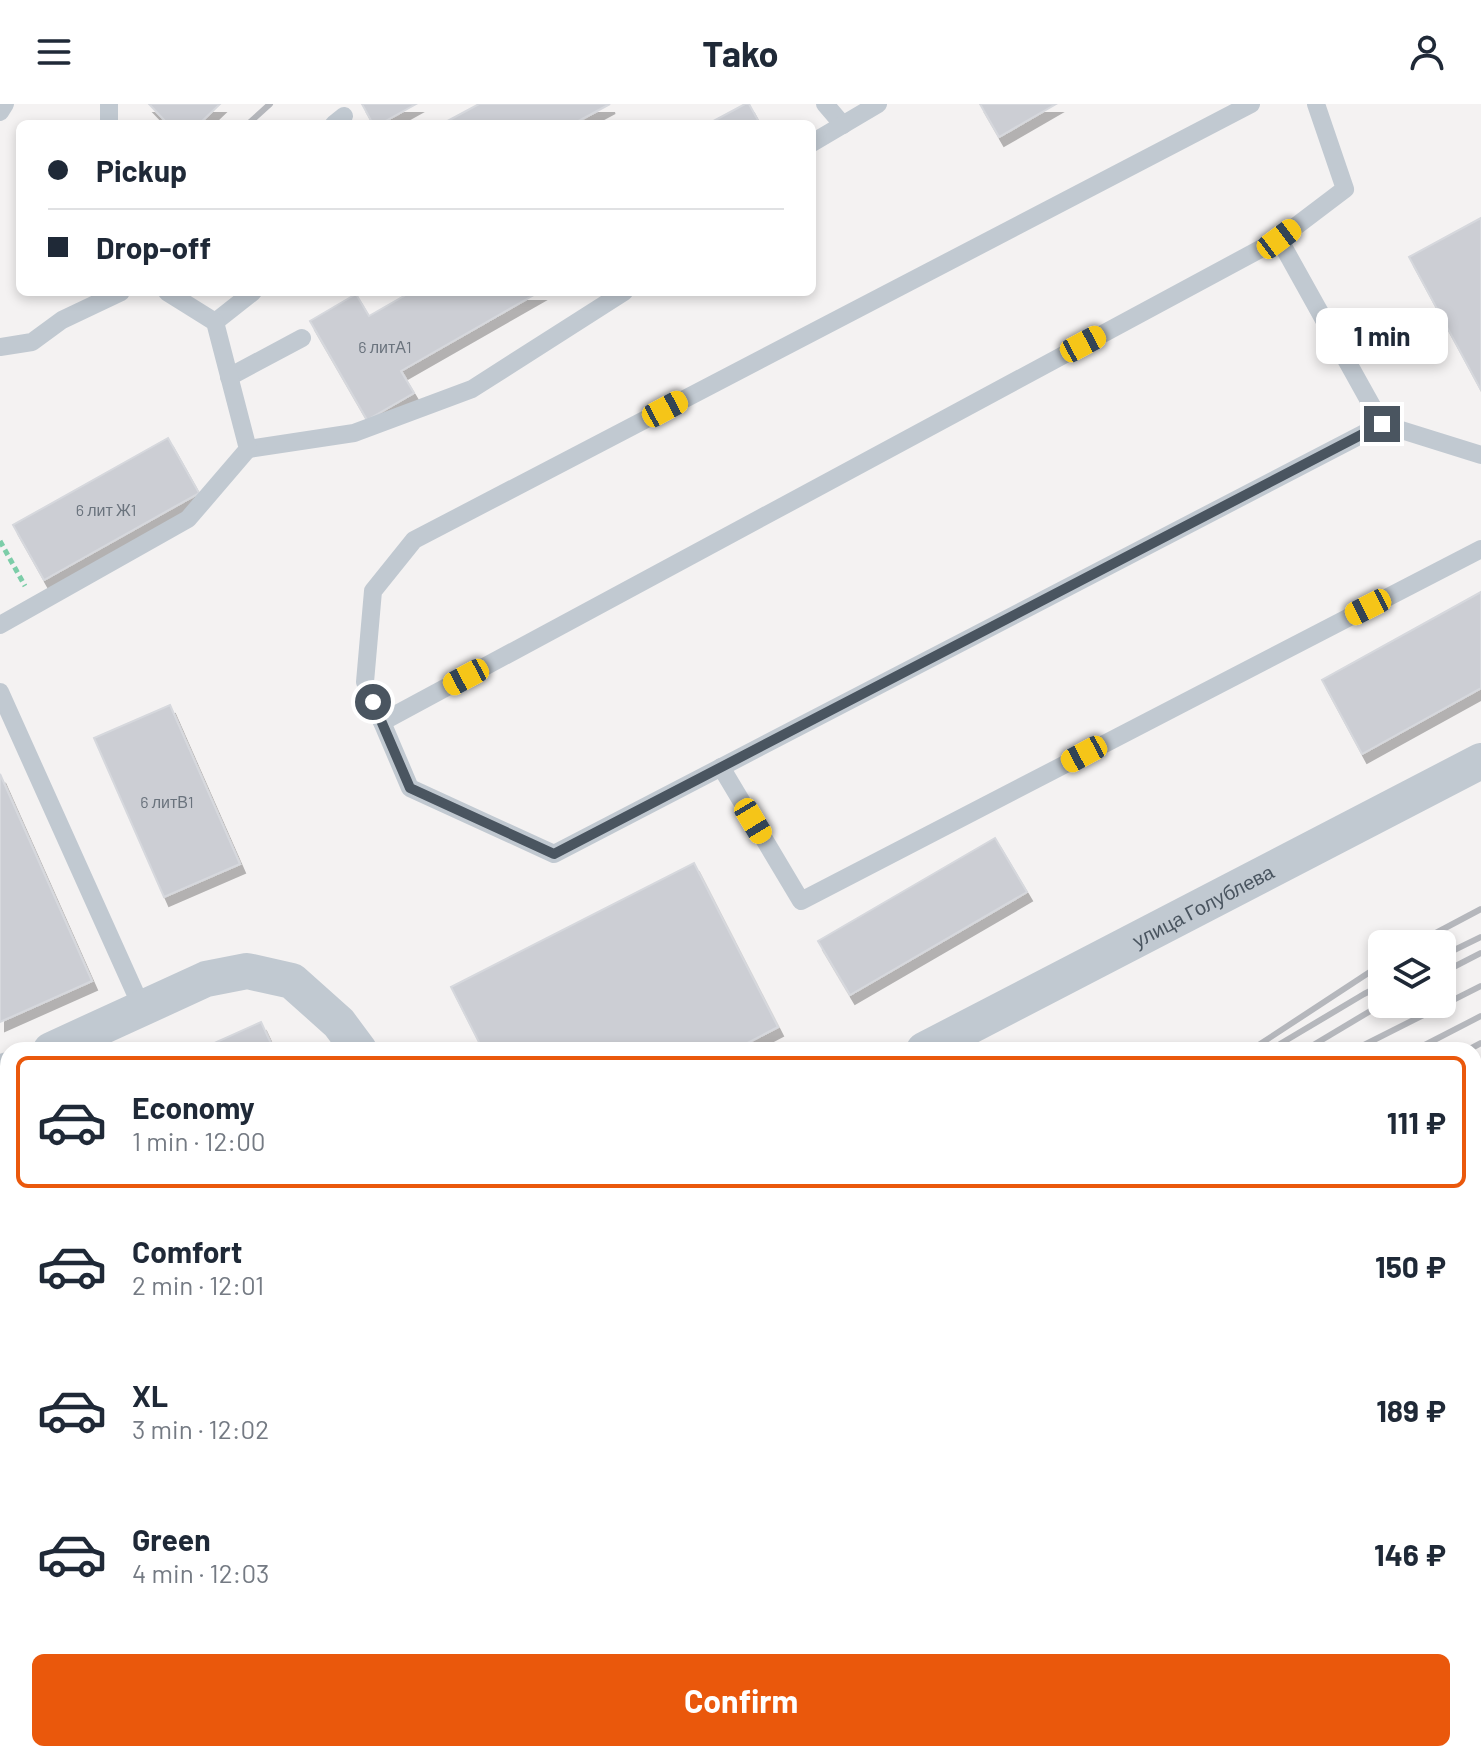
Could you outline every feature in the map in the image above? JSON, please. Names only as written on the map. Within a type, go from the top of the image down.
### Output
[{"type":"street","name":"улица Голублева","points":[[939,1042],[1481,761]]},
{"type":"street","points":[[71,1042],[206,979],[247,971],[292,981],[339,1023],[353,1042]]},
{"type":"lane","points":[[0,112],[5,104]]},
{"type":"lane","points":[[825,104],[843,125]]},
{"type":"lane","points":[[816,141],[878,104]]},
{"type":"lane","points":[[1251,104],[414,540],[373,591],[365,682],[410,788],[554,854],[1382,424]]},
{"type":"lane","points":[[382,722],[1279,239],[1345,189],[1316,104]]},
{"type":"lane","points":[[1279,239],[1382,424],[1481,455]]},
{"type":"lane","points":[[0,347],[32,342],[62,320],[113,296]]},
{"type":"lane","points":[[173,296],[215,322],[248,449]]},
{"type":"lane","points":[[215,322],[248,296]]},
{"type":"lane","points":[[0,625],[188,519],[248,449],[354,433],[472,389],[618,296]]},
{"type":"lane","points":[[229,377],[302,338]]},
{"type":"lane","points":[[721,767],[801,901],[1481,549]]},
{"type":"lane","points":[[0,692],[142,1008]]},
{"type":"path","points":[[0,541],[36,605]]},
{"type":"building","points":[[149,104],[220,104],[203,120],[164,120]]},
{"type":"building","points":[[362,104],[416,104],[387,120],[371,120]]},
{"type":"building","points":[[479,104],[610,104],[580,120],[449,120]]},
{"type":"building","points":[[749,104],[758,120],[715,120]]},
{"type":"building","points":[[980,104],[1056,104],[999,137]]},
{"type":"building","points":[[1481,218],[1481,390],[1409,257]]},
{"type":"building","points":[[353,296],[357,296],[369,316],[404,296],[532,296],[401,371],[414,393],[367,420],[310,321]]},
{"type":"building","points":[[168,438],[199,493],[44,580],[13,525]]},
{"type":"building","points":[[1481,592],[1481,688],[1362,754],[1322,680]]},
{"type":"building","points":[[170,705],[240,864],[164,897],[94,738]]},
{"type":"building","points":[[0,774],[92,981],[0,1022]]},
{"type":"building","points":[[995,838],[1027,892],[850,995],[818,941]]},
{"type":"building","points":[[694,863],[778,1027],[749,1042],[479,1042],[451,987]]},
{"type":"building","points":[[261,1022],[270,1042],[217,1042]]},
{"type":"railway","points":[[252,120],[270,104]]},
{"type":"railway","points":[[1441,930],[1481,909]]},
{"type":"railway","points":[[1456,949],[1481,937]]},
{"type":"railway","points":[[1456,966],[1481,953]]},
{"type":"railway","points":[[1263,1042],[1368,973]]},
{"type":"railway","points":[[1370,1042],[1481,986]]},
{"type":"railway","points":[[1283,1042],[1368,992]]},
{"type":"railway","points":[[1318,1042],[1368,1012]]},
{"type":"railway","points":[[1431,1042],[1481,1016]]},
{"type":"route","points":[[373,702],[410,788],[554,854],[1382,424]]}]
